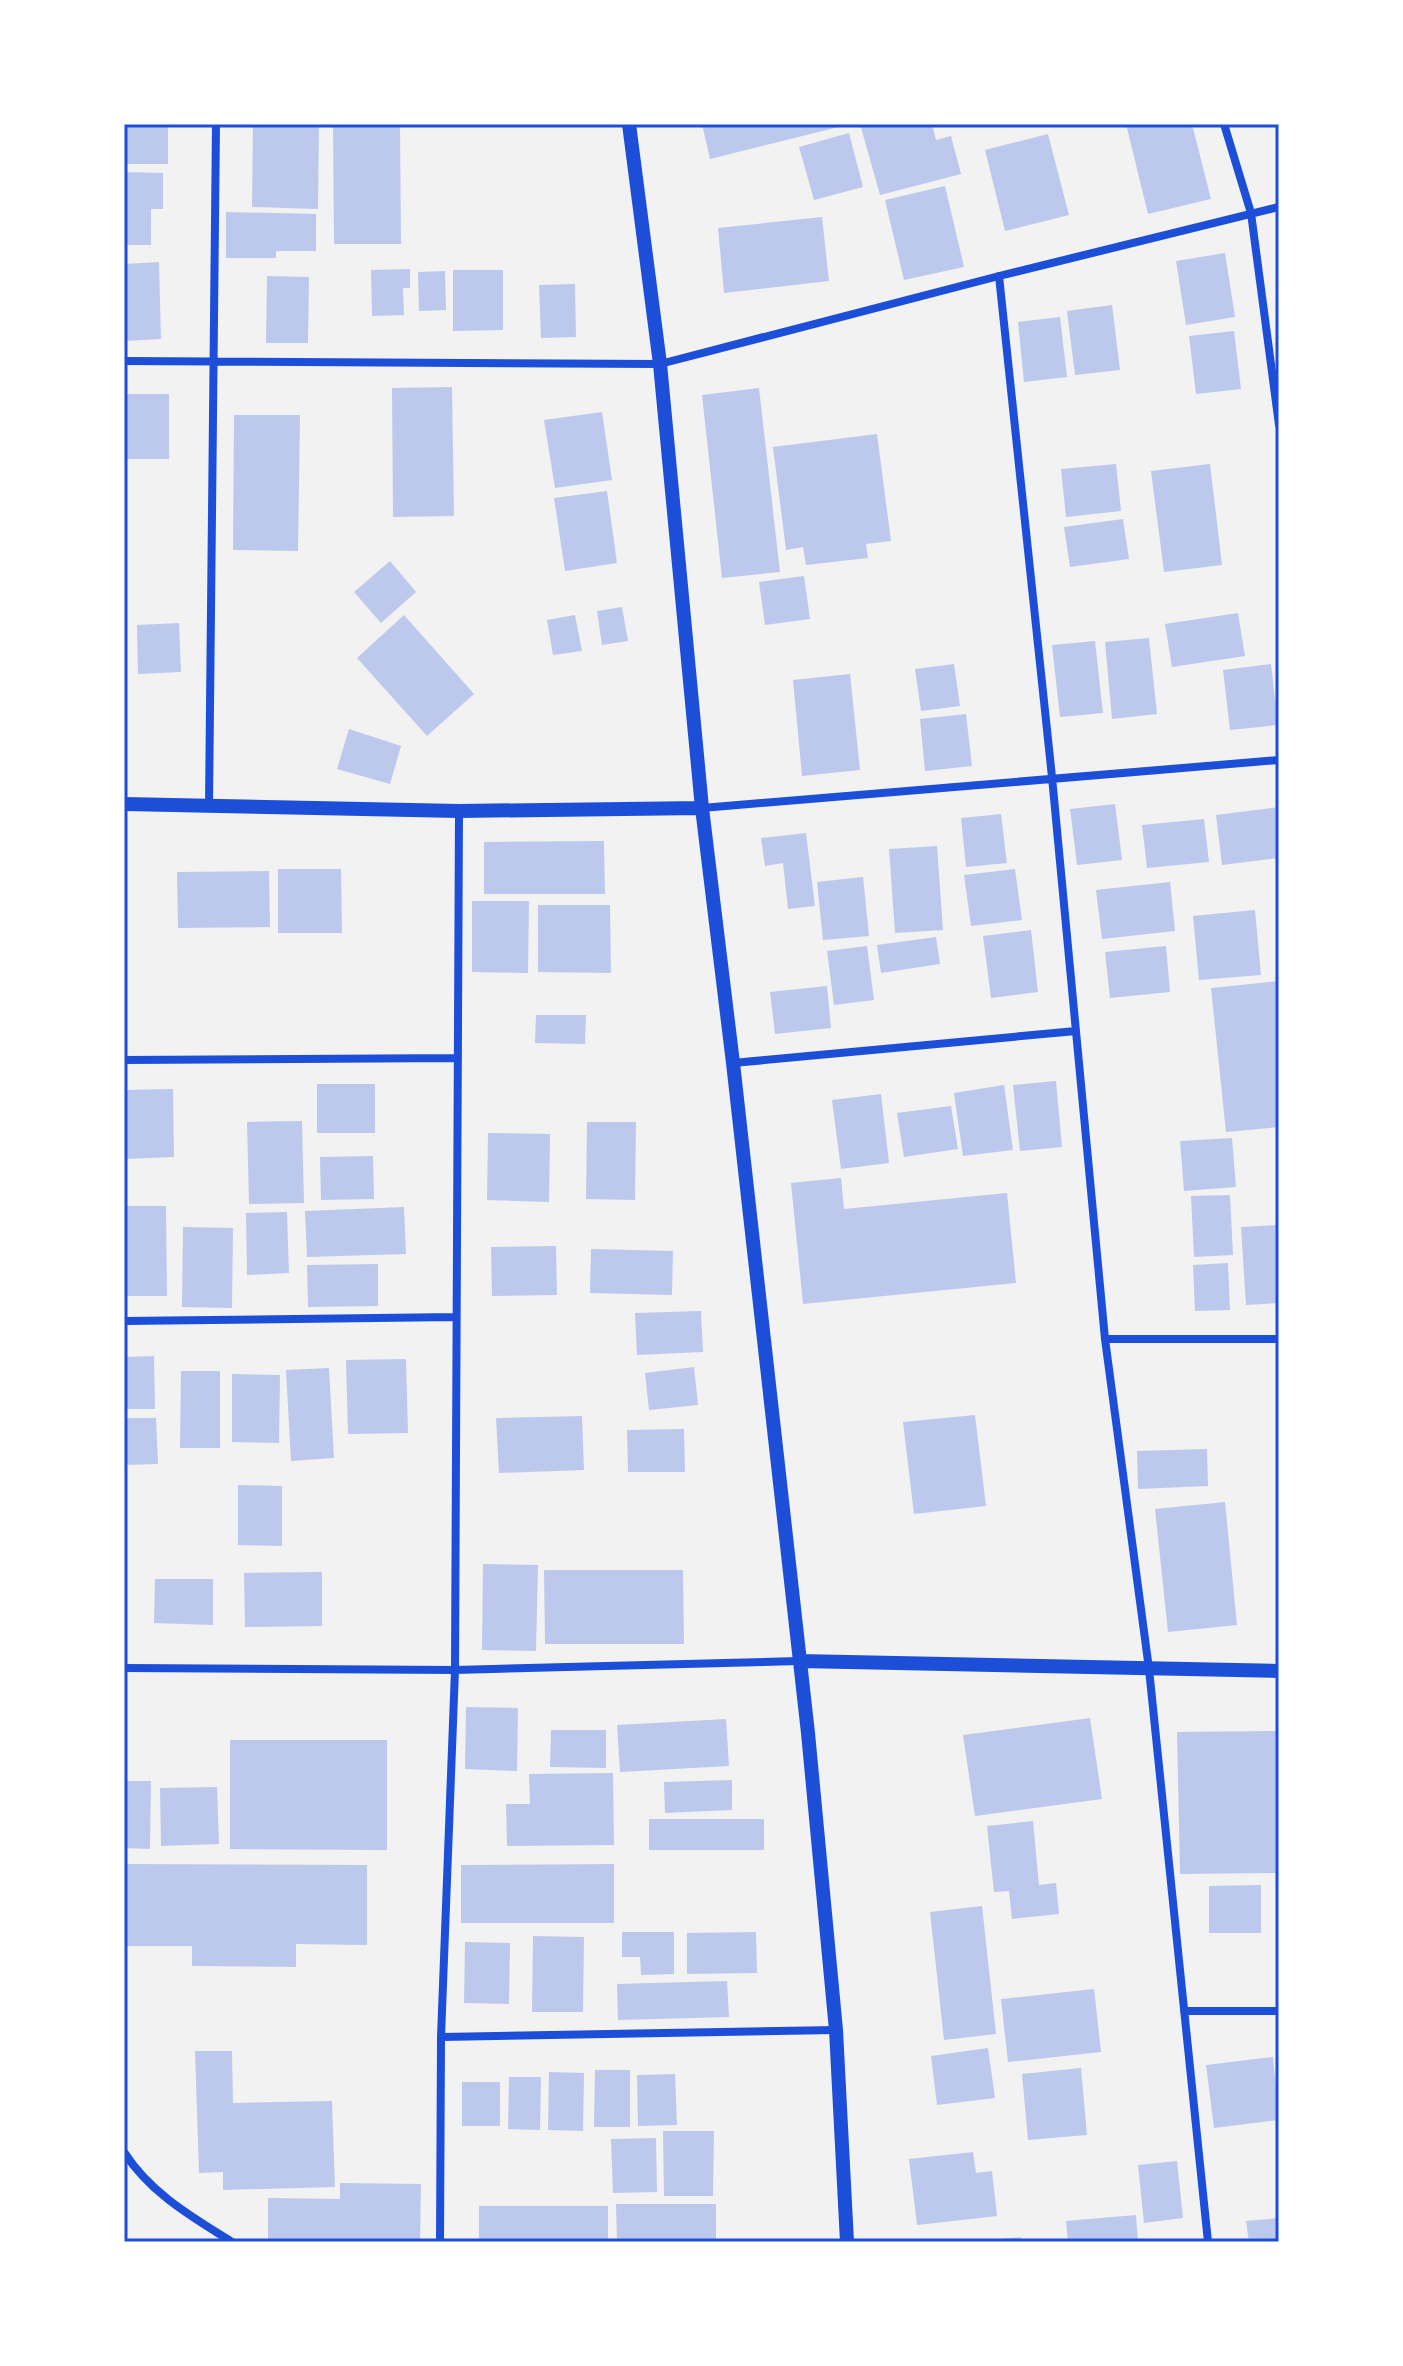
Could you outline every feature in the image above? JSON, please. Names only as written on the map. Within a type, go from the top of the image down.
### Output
[{"type":"street","points":[[209,805],[216,124]]},
{"type":"street","points":[[629,124],[660,364],[702,808],[799,1661],[836,2030],[847,2242]]},
{"type":"street","points":[[1224,124],[1251,213],[1279,425]]},
{"type":"street","points":[[124,361],[660,364],[1279,207]]},
{"type":"street","points":[[999,276],[1052,777],[1105,1339],[1149,1669],[1208,2242]]},
{"type":"street","points":[[124,804],[459,811],[702,808],[1279,760]]},
{"type":"street","points":[[440,2242],[441,2037],[455,1670],[459,811]]},
{"type":"street","points":[[733,1063],[1076,1031]]},
{"type":"street","points":[[124,1060],[458,1058]]},
{"type":"street","points":[[124,1321],[456,1317]]},
{"type":"street","points":[[1105,1339],[1279,1339]]},
{"type":"street","points":[[124,1668],[455,1670],[799,1661],[1279,1671]]},
{"type":"street","points":[[1184,2011],[1279,2011]]},
{"type":"street","points":[[441,2037],[836,2030]]},
{"type":"street","points":[[124,2152],[130,2163],[172,2205],[232,2242]]},
{"type":"building","points":[[124,124],[168,124],[168,164],[124,164]]},
{"type":"building","points":[[253,124],[319,124],[318,209],[252,207]]},
{"type":"building","points":[[333,124],[400,124],[401,244],[334,244]]},
{"type":"building","points":[[702,124],[847,124],[847,125],[710,159]]},
{"type":"building","points":[[860,124],[932,124],[936,140],[951,136],[961,174],[880,195]]},
{"type":"building","points":[[1126,124],[1192,124],[1211,199],[1148,214]]},
{"type":"building","points":[[849,133],[863,187],[814,200],[799,147]]},
{"type":"building","points":[[1048,134],[1069,215],[1005,231],[985,150]]},
{"type":"building","points":[[124,172],[163,173],[163,209],[151,209],[151,245],[124,245]]},
{"type":"building","points":[[945,186],[964,267],[904,280],[885,200]]},
{"type":"building","points":[[226,212],[316,214],[316,251],[276,251],[276,258],[226,258]]},
{"type":"building","points":[[822,217],[829,281],[724,293],[718,228]]},
{"type":"building","points":[[1225,253],[1235,317],[1186,325],[1176,261]]},
{"type":"building","points":[[159,262],[161,339],[124,341],[124,264]]},
{"type":"building","points":[[410,269],[410,288],[403,288],[404,315],[372,316],[371,270]]},
{"type":"building","points":[[453,270],[503,270],[503,330],[453,331]]},
{"type":"building","points":[[445,271],[446,310],[419,311],[418,272]]},
{"type":"building","points":[[267,276],[309,277],[308,343],[266,343]]},
{"type":"building","points":[[575,284],[576,337],[541,338],[539,285]]},
{"type":"building","points":[[1112,305],[1120,370],[1075,375],[1067,311]]},
{"type":"building","points":[[1060,317],[1067,377],[1024,382],[1018,322]]},
{"type":"building","points":[[1234,331],[1241,389],[1196,394],[1189,336]]},
{"type":"building","points":[[452,387],[454,516],[393,517],[392,388]]},
{"type":"building","points":[[759,388],[780,572],[722,578],[702,395]]},
{"type":"building","points":[[124,394],[169,394],[169,459],[124,459]]},
{"type":"building","points":[[602,412],[612,480],[555,488],[544,420]]},
{"type":"building","points":[[234,415],[300,415],[298,551],[233,550]]},
{"type":"building","points":[[877,434],[891,541],[866,544],[868,558],[806,565],[803,547],[786,550],[773,447]]},
{"type":"building","points":[[1116,464],[1121,511],[1066,517],[1061,469]]},
{"type":"building","points":[[1210,464],[1222,565],[1164,572],[1151,471]]},
{"type":"building","points":[[607,491],[617,563],[565,571],[554,498]]},
{"type":"building","points":[[1123,519],[1129,559],[1070,567],[1064,527]]},
{"type":"building","points":[[390,561],[416,592],[381,623],[354,592]]},
{"type":"building","points":[[804,576],[810,619],[765,625],[759,582]]},
{"type":"building","points":[[622,607],[628,641],[602,645],[597,611]]},
{"type":"building","points":[[1238,613],[1245,656],[1172,667],[1165,624]]},
{"type":"building","points":[[404,615],[474,694],[427,736],[357,658]]},
{"type":"building","points":[[575,615],[582,651],[553,655],[547,620]]},
{"type":"building","points":[[179,623],[181,672],[138,674],[137,625]]},
{"type":"building","points":[[124,626],[127,626],[127,681],[124,681]]},
{"type":"building","points":[[1149,638],[1157,714],[1112,719],[1105,642]]},
{"type":"building","points":[[1095,641],[1103,713],[1060,717],[1052,645]]},
{"type":"building","points":[[954,664],[960,706],[921,711],[915,669]]},
{"type":"building","points":[[1271,664],[1278,725],[1230,730],[1223,670]]},
{"type":"building","points":[[850,674],[860,770],[802,776],[793,680]]},
{"type":"building","points":[[966,714],[972,766],[925,771],[920,719]]},
{"type":"building","points":[[349,729],[401,746],[390,784],[337,769]]},
{"type":"building","points":[[1115,804],[1122,860],[1077,865],[1070,809]]},
{"type":"building","points":[[1279,807],[1279,858],[1222,865],[1216,815]]},
{"type":"building","points":[[1001,814],[1007,863],[966,867],[961,818]]},
{"type":"building","points":[[1204,819],[1209,862],[1147,868],[1142,825]]},
{"type":"building","points":[[806,833],[815,906],[788,909],[783,863],[765,866],[761,838]]},
{"type":"building","points":[[604,841],[605,894],[484,894],[484,842]]},
{"type":"building","points":[[937,846],[943,930],[895,933],[889,849]]},
{"type":"building","points":[[278,869],[341,869],[342,933],[278,933]]},
{"type":"building","points":[[1015,869],[1022,920],[971,926],[964,875]]},
{"type":"building","points":[[269,871],[270,927],[178,928],[177,872]]},
{"type":"building","points":[[863,877],[869,936],[823,940],[817,882]]},
{"type":"building","points":[[1170,882],[1175,931],[1102,939],[1096,890]]},
{"type":"building","points":[[472,901],[529,901],[528,973],[472,972]]},
{"type":"building","points":[[538,905],[610,905],[611,973],[538,972]]},
{"type":"building","points":[[1255,910],[1261,975],[1199,980],[1193,916]]},
{"type":"building","points":[[1031,930],[1038,992],[991,998],[983,936]]},
{"type":"building","points":[[936,937],[940,964],[881,973],[877,945]]},
{"type":"building","points":[[867,946],[874,1000],[834,1005],[827,951]]},
{"type":"building","points":[[1166,946],[1170,992],[1110,998],[1105,952]]},
{"type":"building","points":[[1279,981],[1279,1127],[1226,1132],[1211,988]]},
{"type":"building","points":[[827,986],[831,1028],[775,1034],[770,992]]},
{"type":"building","points":[[536,1015],[586,1015],[585,1044],[535,1043]]},
{"type":"building","points":[[1056,1081],[1062,1147],[1020,1151],[1013,1085]]},
{"type":"building","points":[[317,1084],[375,1084],[375,1133],[317,1133]]},
{"type":"building","points":[[1004,1085],[1013,1150],[963,1156],[954,1093]]},
{"type":"building","points":[[173,1089],[174,1157],[124,1159],[124,1090]]},
{"type":"building","points":[[881,1094],[889,1163],[841,1169],[832,1100]]},
{"type":"building","points":[[951,1106],[958,1149],[904,1157],[897,1113]]},
{"type":"building","points":[[302,1121],[304,1203],[249,1204],[247,1122]]},
{"type":"building","points":[[587,1122],[636,1122],[635,1200],[586,1199]]},
{"type":"building","points":[[488,1133],[550,1134],[549,1202],[487,1200]]},
{"type":"building","points":[[1232,1138],[1236,1187],[1184,1191],[1180,1141]]},
{"type":"building","points":[[373,1156],[374,1199],[321,1200],[320,1157]]},
{"type":"building","points":[[841,1178],[844,1209],[1007,1193],[1016,1283],[803,1304],[791,1183]]},
{"type":"building","points":[[1230,1195],[1233,1255],[1194,1257],[1191,1196]]},
{"type":"building","points":[[124,1206],[166,1206],[167,1296],[124,1296]]},
{"type":"building","points":[[404,1207],[406,1254],[307,1257],[305,1211]]},
{"type":"building","points":[[287,1212],[289,1273],[247,1275],[246,1213]]},
{"type":"building","points":[[1279,1225],[1279,1303],[1246,1305],[1241,1227]]},
{"type":"building","points":[[183,1227],[233,1228],[232,1308],[182,1307]]},
{"type":"building","points":[[556,1246],[557,1295],[492,1296],[491,1247]]},
{"type":"building","points":[[591,1249],[673,1251],[672,1295],[590,1293]]},
{"type":"building","points":[[1228,1263],[1230,1310],[1195,1311],[1193,1265]]},
{"type":"building","points":[[378,1264],[378,1306],[308,1307],[307,1265]]},
{"type":"building","points":[[701,1311],[703,1352],[637,1355],[635,1313]]},
{"type":"building","points":[[154,1356],[155,1409],[124,1409],[124,1357]]},
{"type":"building","points":[[406,1359],[408,1433],[348,1434],[346,1360]]},
{"type":"building","points":[[694,1367],[698,1405],[649,1410],[645,1373]]},
{"type":"building","points":[[329,1368],[334,1458],[291,1461],[286,1370]]},
{"type":"building","points":[[181,1371],[220,1371],[220,1448],[180,1448]]},
{"type":"building","points":[[232,1374],[280,1375],[279,1443],[232,1442]]},
{"type":"building","points":[[975,1415],[986,1506],[914,1514],[903,1422]]},
{"type":"building","points":[[582,1416],[584,1470],[499,1473],[496,1418]]},
{"type":"building","points":[[124,1418],[156,1418],[158,1464],[124,1465]]},
{"type":"building","points":[[684,1429],[685,1472],[628,1472],[627,1430]]},
{"type":"building","points":[[1207,1449],[1208,1486],[1138,1489],[1137,1451]]},
{"type":"building","points":[[238,1485],[282,1486],[282,1546],[238,1545]]},
{"type":"building","points":[[1225,1502],[1237,1625],[1168,1632],[1155,1509]]},
{"type":"building","points":[[483,1564],[538,1565],[536,1651],[482,1650]]},
{"type":"building","points":[[544,1570],[683,1570],[684,1644],[545,1644]]},
{"type":"building","points":[[322,1572],[322,1626],[245,1627],[244,1573]]},
{"type":"building","points":[[155,1579],[213,1579],[213,1625],[154,1623]]},
{"type":"building","points":[[466,1707],[518,1708],[517,1771],[465,1769]]},
{"type":"building","points":[[1090,1718],[1102,1799],[975,1816],[963,1735]]},
{"type":"building","points":[[726,1719],[729,1766],[620,1772],[617,1725]]},
{"type":"building","points":[[551,1730],[606,1730],[606,1768],[550,1767]]},
{"type":"building","points":[[1279,1731],[1279,1873],[1180,1874],[1177,1732]]},
{"type":"building","points":[[230,1740],[387,1740],[387,1850],[230,1849]]},
{"type":"building","points":[[613,1773],[614,1845],[507,1846],[506,1804],[530,1804],[529,1774]]},
{"type":"building","points":[[732,1780],[732,1810],[665,1813],[664,1782]]},
{"type":"building","points":[[124,1781],[151,1781],[150,1849],[124,1848]]},
{"type":"building","points":[[217,1787],[219,1844],[161,1846],[160,1788]]},
{"type":"building","points":[[649,1819],[764,1819],[764,1850],[649,1850]]},
{"type":"building","points":[[1033,1821],[1039,1885],[1056,1883],[1059,1914],[1012,1919],[1009,1891],[994,1892],[987,1826]]},
{"type":"building","points":[[124,1864],[367,1865],[367,1945],[296,1944],[296,1967],[192,1966],[192,1946],[124,1946]]},
{"type":"building","points":[[614,1864],[614,1923],[461,1923],[461,1865]]},
{"type":"building","points":[[1261,1885],[1261,1933],[1209,1933],[1209,1886]]},
{"type":"building","points":[[982,1906],[996,2034],[944,2040],[930,1912]]},
{"type":"building","points":[[622,1932],[674,1932],[674,1974],[641,1975],[640,1957],[622,1957]]},
{"type":"building","points":[[756,1932],[757,1973],[687,1974],[687,1933]]},
{"type":"building","points":[[533,1936],[584,1937],[583,2012],[532,2012]]},
{"type":"building","points":[[465,1942],[510,1943],[509,2004],[464,2003]]},
{"type":"building","points":[[727,1981],[729,2017],[618,2020],[617,1984]]},
{"type":"building","points":[[1094,1989],[1101,2052],[1008,2062],[1001,1999]]},
{"type":"building","points":[[988,2048],[995,2098],[937,2105],[931,2056]]},
{"type":"building","points":[[195,2051],[232,2051],[233,2103],[332,2101],[335,2187],[223,2190],[223,2172],[199,2173]]},
{"type":"building","points":[[1273,2057],[1279,2120],[1214,2128],[1206,2065]]},
{"type":"building","points":[[1081,2068],[1087,2135],[1028,2140],[1022,2074]]},
{"type":"building","points":[[595,2070],[630,2070],[630,2127],[594,2127]]},
{"type":"building","points":[[549,2072],[584,2073],[583,2131],[548,2130]]},
{"type":"building","points":[[675,2074],[677,2125],[638,2126],[637,2075]]},
{"type":"building","points":[[509,2077],[541,2077],[540,2130],[508,2129]]},
{"type":"building","points":[[462,2082],[500,2082],[500,2126],[462,2126]]},
{"type":"building","points":[[663,2131],[714,2131],[713,2196],[664,2196]]},
{"type":"building","points":[[656,2138],[657,2192],[613,2193],[611,2139]]},
{"type":"building","points":[[973,2152],[976,2173],[992,2171],[997,2216],[917,2225],[909,2159]]},
{"type":"building","points":[[1177,2161],[1183,2218],[1144,2223],[1138,2165]]},
{"type":"building","points":[[340,2183],[421,2184],[420,2242],[268,2242],[268,2198],[340,2199]]},
{"type":"building","points":[[616,2204],[716,2204],[716,2242],[617,2242]]},
{"type":"building","points":[[479,2206],[608,2206],[608,2242],[479,2242]]},
{"type":"building","points":[[1136,2215],[1138,2242],[1068,2242],[1066,2221]]},
{"type":"building","points":[[1279,2218],[1279,2242],[1249,2242],[1246,2221]]},
{"type":"building","points":[[1021,2237],[1021,2242],[991,2242],[991,2240]]}]
